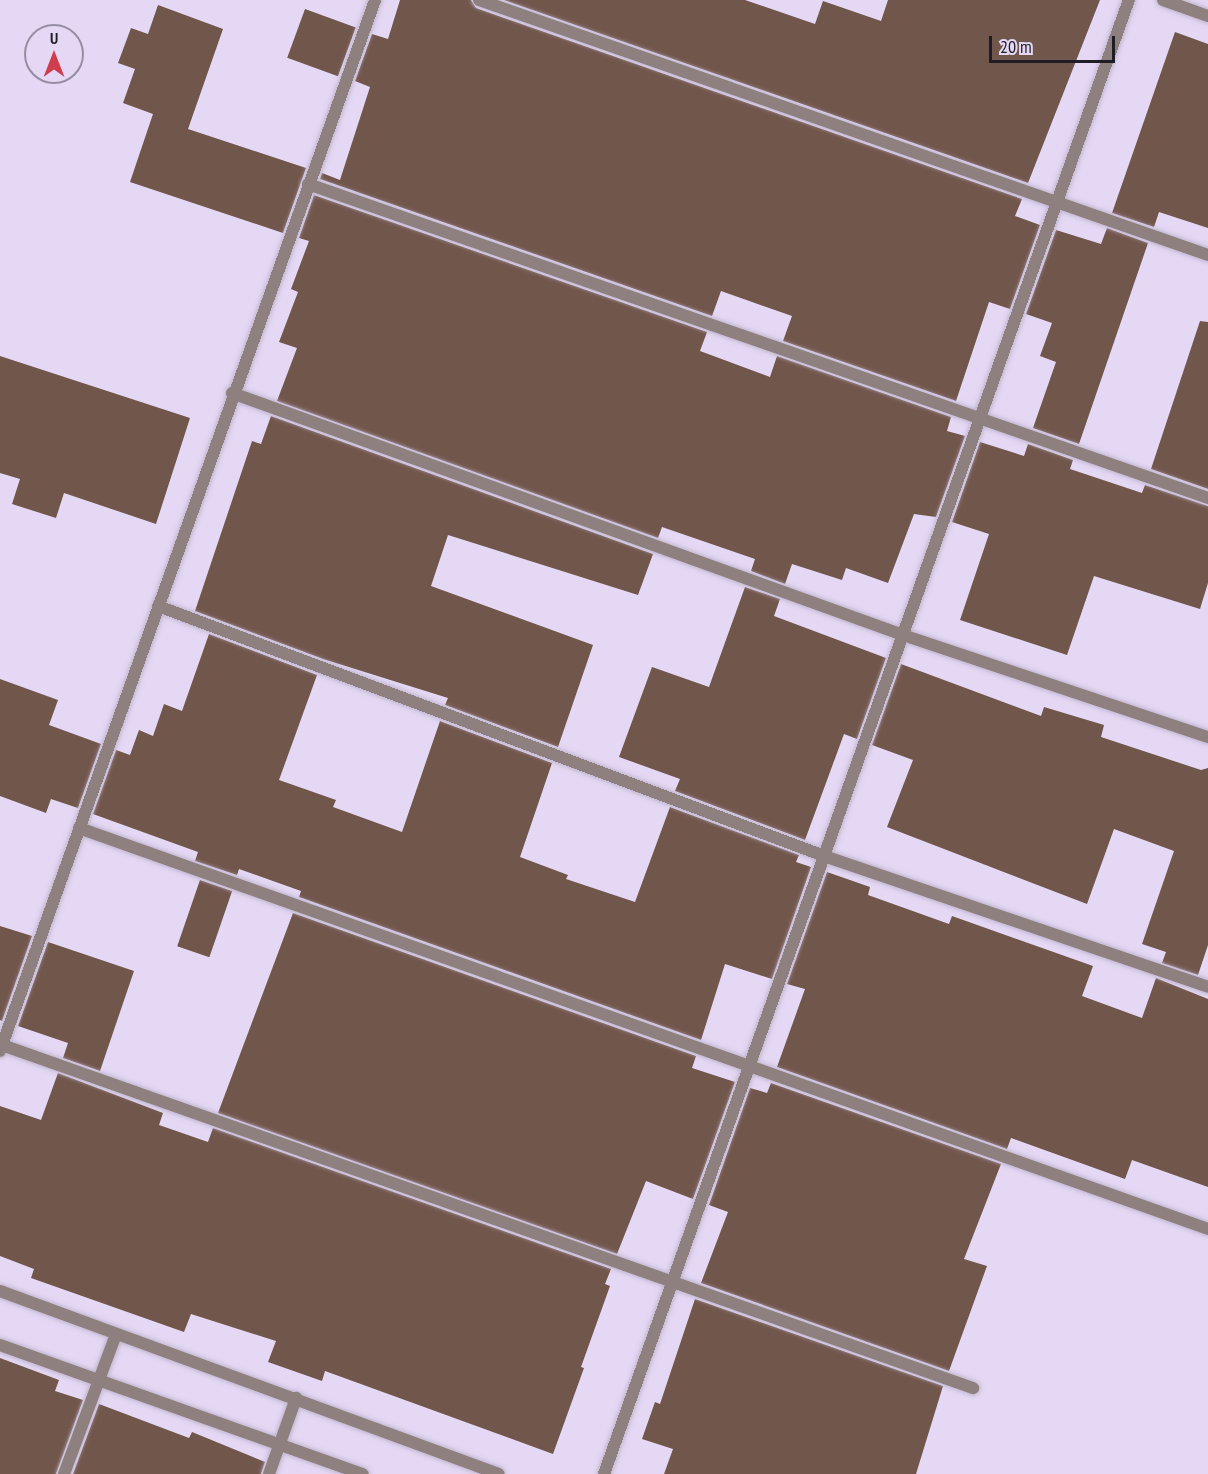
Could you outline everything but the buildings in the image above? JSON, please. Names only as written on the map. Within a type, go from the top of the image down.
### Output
[{"type":"street","points":[[375,0],[232,393],[1,1048],[673,1280],[973,1388]]},
{"type":"street","points":[[478,0],[1208,255]]},
{"type":"street","points":[[603,1474],[1129,0]]},
{"type":"street","points":[[1163,0],[1208,16]]},
{"type":"street","points":[[308,184],[1208,498]]},
{"type":"street","points":[[232,393],[903,635],[1208,737]]},
{"type":"street","points":[[158,606],[824,856],[1208,987]]},
{"type":"street","points":[[79,828],[750,1063],[1208,1229]]},
{"type":"street","points":[[0,1291],[296,1398],[472,1469],[499,1474]]},
{"type":"street","points":[[64,1474],[116,1334]]},
{"type":"street","points":[[0,1345],[363,1474]]},
{"type":"street","points":[[269,1474],[296,1398]]}]
